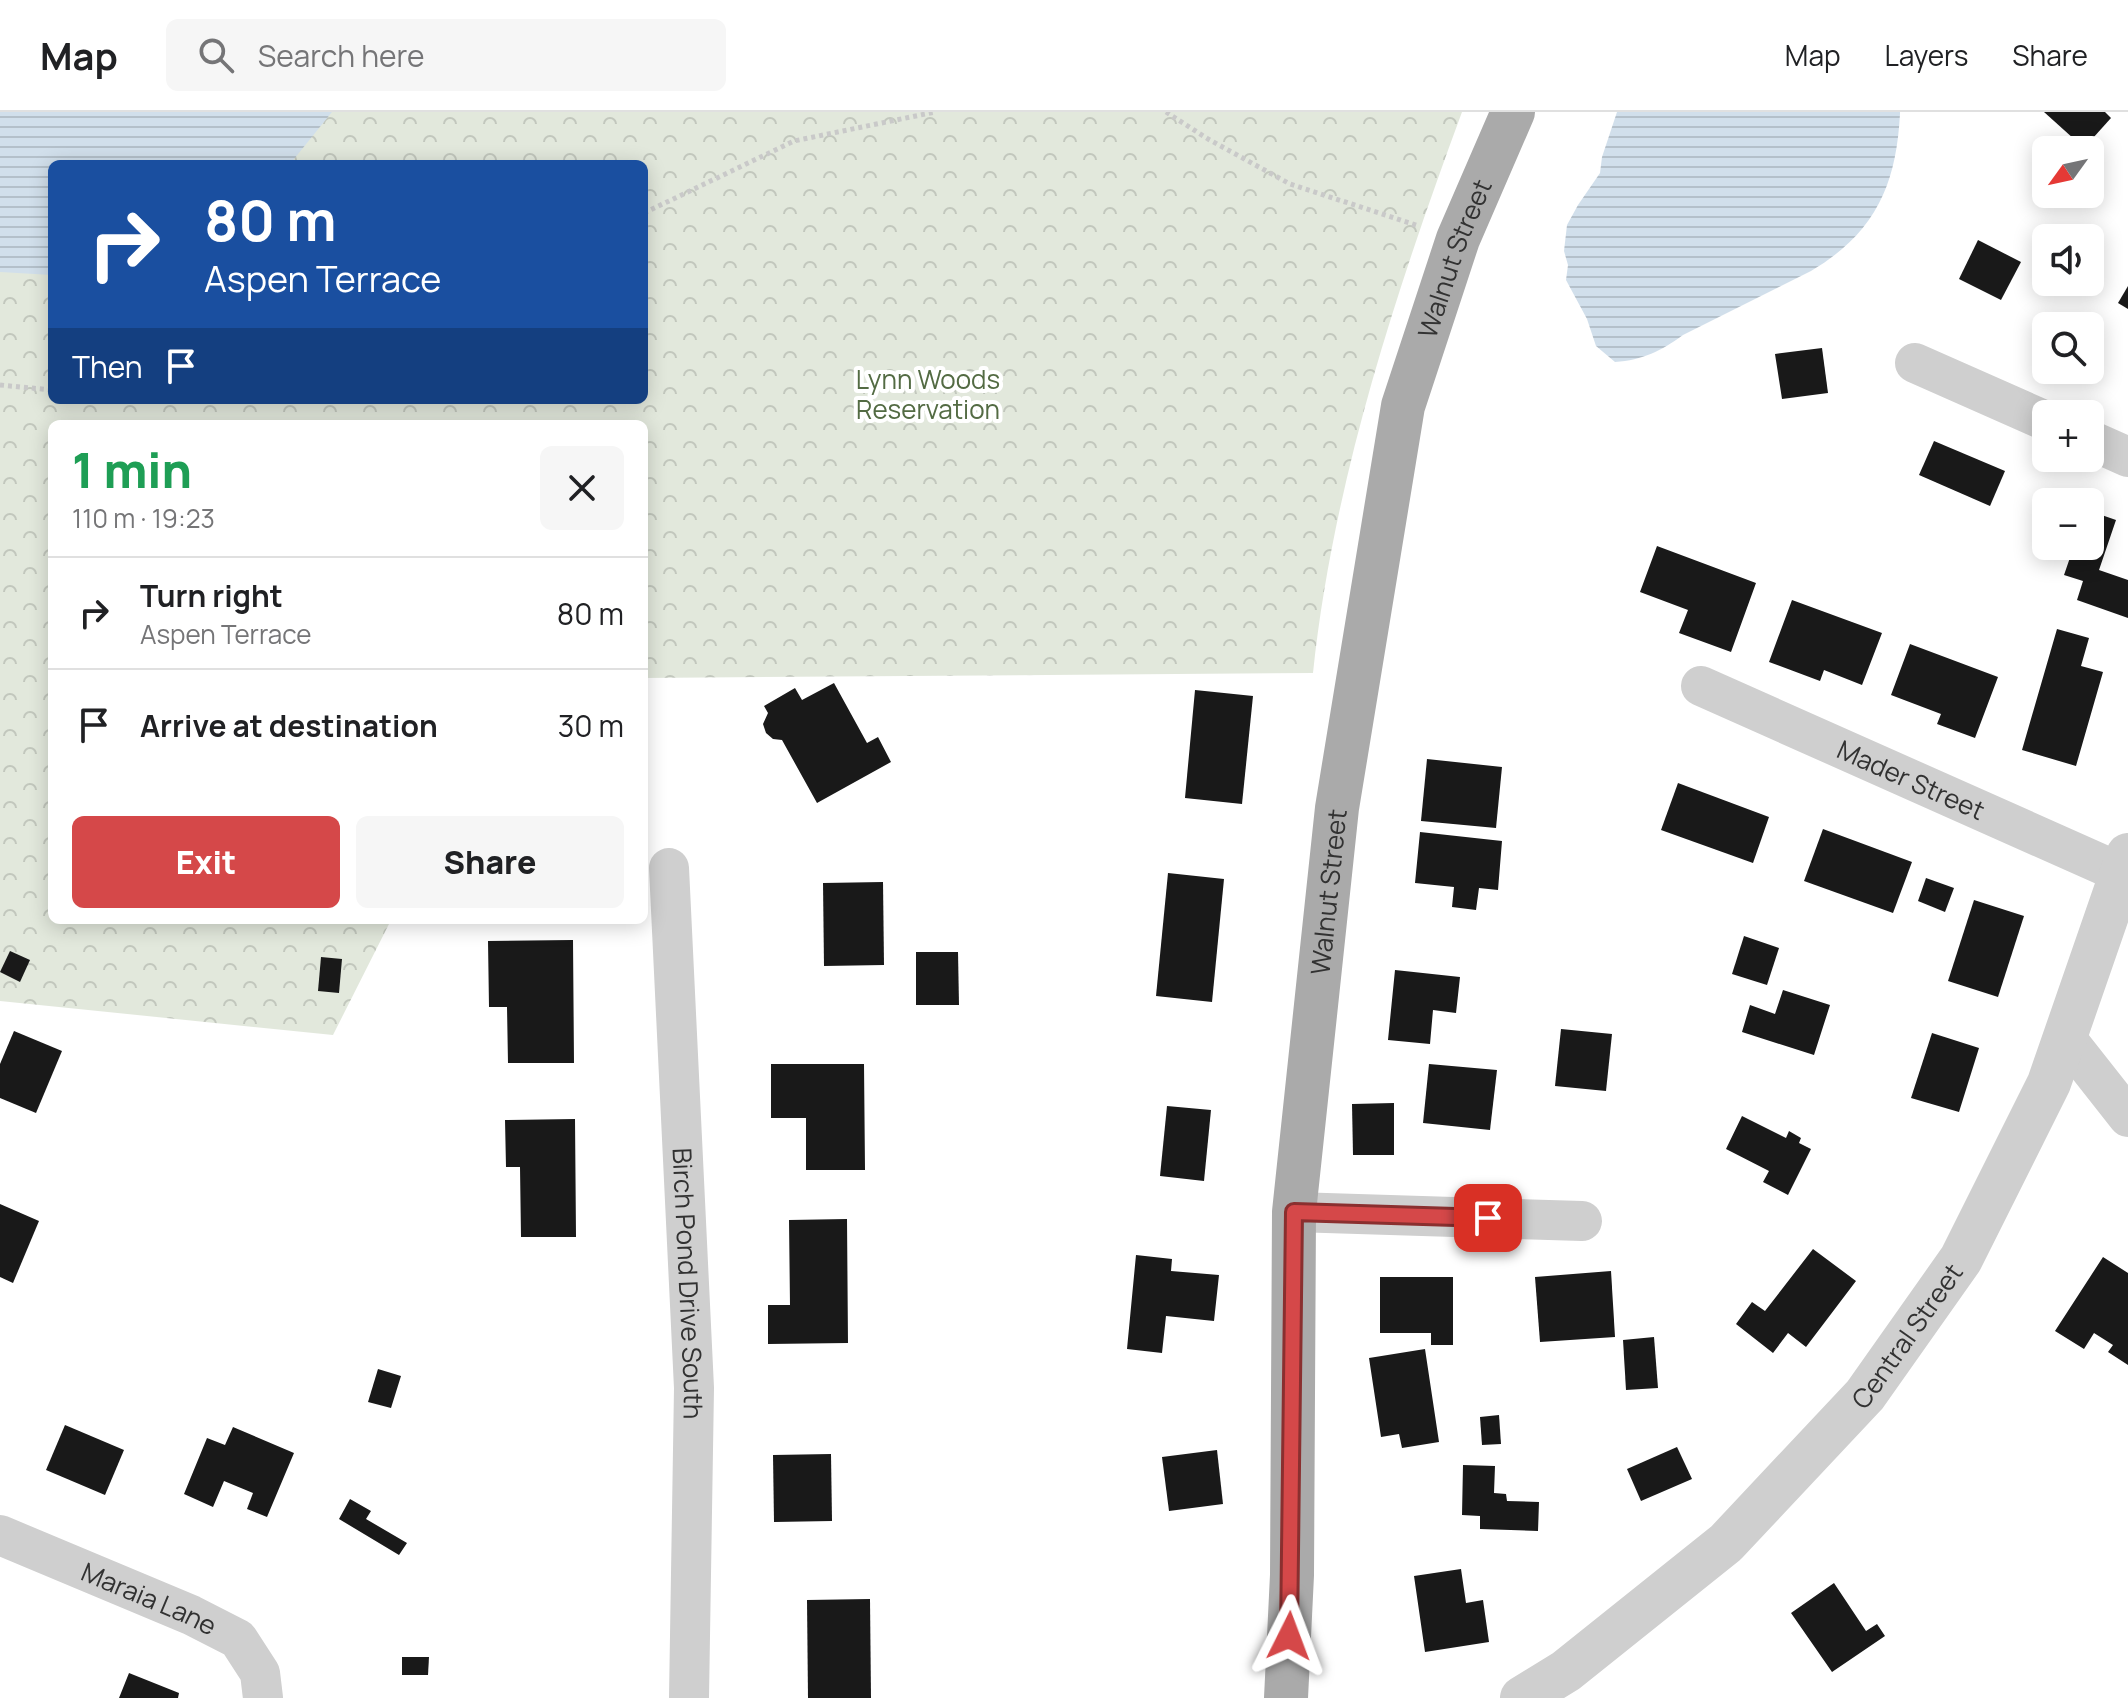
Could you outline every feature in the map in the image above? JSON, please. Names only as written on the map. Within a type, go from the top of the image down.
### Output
[{"type":"main road","name":"Walnut Street","points":[[1286,1698],[1292,1575],[1294,1212],[1337,808],[1403,406],[1458,239],[1513,112]]},
{"type":"street","points":[[1915,363],[2032,415]]},
{"type":"street","points":[[2104,446],[2128,457]]},
{"type":"street","name":"Mader Street","points":[[1701,686],[2125,864]]},
{"type":"street","name":"Central Street","points":[[1522,1698],[1566,1671],[1726,1543],[1865,1395],[1961,1259],[2049,1083],[2125,864]]},
{"type":"street","name":"Birch Pond Drive South","points":[[669,868],[694,1388],[689,1698]]},
{"type":"street","points":[[2065,1037],[2128,1117]]},
{"type":"street","points":[[1294,1212],[1582,1221]]},
{"type":"street","name":"Maraia Lane","points":[[0,1535],[191,1615],[238,1639],[260,1673],[263,1698]]},
{"type":"path","points":[[648,211],[794,141],[935,112]]},
{"type":"path","points":[[1166,112],[1290,184],[1458,239]]},
{"type":"path","points":[[0,385],[48,390]]},
{"type":"green space","name":"Lynn Woods Reservation","points":[[0,112],[1462,112],[1414,248],[1370,388],[1335,530],[1313,673],[648,678],[648,420],[48,420],[48,924],[389,924],[333,1035],[0,1001]]},
{"type":"shaded area","points":[[0,112],[332,112],[293,160],[48,160],[48,275],[0,272]]},
{"type":"shaded area","points":[[1617,112],[1900,114],[1898,140],[1887,185],[1866,224],[1851,241],[1811,271],[1659,350],[1643,357],[1615,362],[1596,346],[1587,319],[1566,280],[1568,265],[1564,251],[1567,225],[1600,173]]},
{"type":"building","points":[[2044,112],[2105,112],[2111,118],[2095,136],[2071,136]]},
{"type":"building","points":[[1978,240],[2021,262],[2001,300],[1959,279]]},
{"type":"building","points":[[2128,286],[2128,309],[2118,303]]},
{"type":"building","points":[[1822,348],[1828,393],[1782,399],[1775,354]]},
{"type":"building","points":[[1934,441],[2005,471],[1990,506],[1919,475]]},
{"type":"building","points":[[2104,516],[2116,520],[2104,555]]},
{"type":"building","points":[[1657,546],[1756,583],[1731,652],[1679,633],[1688,610],[1640,592]]},
{"type":"building","points":[[2069,560],[2102,560],[2099,570],[2128,580],[2128,618],[2077,600],[2083,581],[2064,575]]},
{"type":"building","points":[[1792,600],[1882,633],[1862,685],[1824,670],[1820,681],[1769,662]]},
{"type":"building","points":[[2057,629],[2089,638],[2081,666],[2103,672],[2076,766],[2022,750]]},
{"type":"building","points":[[1910,644],[1998,677],[1975,738],[1937,724],[1941,714],[1891,695]]},
{"type":"building","points":[[834,683],[867,743],[878,737],[891,762],[817,803],[782,740],[773,739],[766,733],[763,724],[768,713],[764,706],[795,688],[802,700]]},
{"type":"building","points":[[1195,690],[1253,696],[1242,804],[1185,798]]},
{"type":"building","points":[[1427,759],[1502,767],[1496,828],[1421,821]]},
{"type":"building","points":[[1678,783],[1769,817],[1753,863],[1661,830]]},
{"type":"building","points":[[1823,829],[1912,862],[1893,913],[1804,881]]},
{"type":"building","points":[[1420,832],[1502,841],[1498,890],[1479,888],[1476,910],[1452,907],[1454,887],[1415,883]]},
{"type":"building","points":[[1168,873],[1224,879],[1212,1002],[1156,996]]},
{"type":"building","points":[[1926,878],[1954,888],[1945,912],[1918,901]]},
{"type":"building","points":[[883,882],[884,965],[824,966],[823,883]]},
{"type":"building","points":[[1974,900],[2024,916],[1998,997],[1948,981]]},
{"type":"building","points":[[1744,936],[1779,948],[1767,985],[1732,974]]},
{"type":"building","points":[[573,940],[574,1063],[508,1063],[507,1007],[489,1007],[488,941]]},
{"type":"building","points":[[10,951],[30,960],[20,982],[0,972]]},
{"type":"building","points":[[916,952],[958,952],[959,1005],[916,1005]]},
{"type":"building","points":[[321,957],[342,959],[339,993],[318,991]]},
{"type":"building","points":[[1395,970],[1460,977],[1456,1013],[1433,1010],[1430,1044],[1388,1040]]},
{"type":"building","points":[[1783,990],[1830,1005],[1814,1055],[1742,1032],[1750,1005],[1775,1014]]},
{"type":"building","points":[[1561,1029],[1612,1034],[1606,1091],[1555,1086]]},
{"type":"building","points":[[14,1031],[62,1051],[36,1113],[0,1098],[0,1064]]},
{"type":"building","points":[[1932,1033],[1979,1048],[1959,1112],[1911,1098]]},
{"type":"building","points":[[771,1064],[864,1064],[865,1170],[806,1170],[806,1118],[771,1118]]},
{"type":"building","points":[[1429,1064],[1497,1070],[1490,1130],[1423,1123]]},
{"type":"building","points":[[1394,1103],[1394,1155],[1353,1155],[1352,1104]]},
{"type":"building","points":[[1167,1106],[1211,1110],[1204,1181],[1160,1176]]},
{"type":"building","points":[[1742,1116],[1786,1138],[1789,1131],[1801,1138],[1799,1143],[1811,1149],[1788,1195],[1763,1182],[1769,1171],[1726,1149]]},
{"type":"building","points":[[575,1119],[576,1237],[521,1237],[520,1167],[506,1167],[505,1120]]},
{"type":"building","points":[[0,1204],[39,1221],[13,1283],[0,1277]]},
{"type":"building","points":[[847,1219],[848,1343],[768,1344],[768,1305],[790,1305],[789,1220]]},
{"type":"building","points":[[1813,1249],[1856,1281],[1806,1347],[1788,1333],[1773,1353],[1736,1324],[1752,1302],[1765,1311]]},
{"type":"building","points":[[1136,1255],[1172,1259],[1171,1271],[1219,1275],[1214,1321],[1166,1316],[1162,1353],[1127,1349]]},
{"type":"building","points":[[2103,1257],[2128,1273],[2128,1365],[2108,1352],[2113,1345],[2094,1333],[2084,1349],[2055,1331]]},
{"type":"building","points":[[1611,1271],[1615,1337],[1540,1342],[1535,1277]]},
{"type":"building","points":[[1380,1277],[1453,1277],[1453,1345],[1431,1345],[1431,1333],[1380,1333]]},
{"type":"building","points":[[1654,1337],[1658,1388],[1626,1390],[1623,1340]]},
{"type":"building","points":[[1425,1349],[1439,1442],[1402,1448],[1399,1434],[1381,1437],[1369,1358]]},
{"type":"building","points":[[378,1369],[401,1376],[391,1408],[368,1402]]},
{"type":"building","points":[[1499,1415],[1501,1444],[1482,1445],[1480,1417]]},
{"type":"building","points":[[65,1425],[124,1450],[105,1495],[46,1470]]},
{"type":"building","points":[[233,1427],[294,1453],[267,1517],[247,1509],[253,1493],[224,1481],[213,1507],[184,1494],[207,1438],[225,1445]]},
{"type":"building","points":[[1677,1447],[1692,1479],[1641,1501],[1627,1469]]},
{"type":"building","points":[[1217,1450],[1223,1504],[1169,1511],[1162,1457]]},
{"type":"building","points":[[831,1454],[832,1521],[774,1522],[773,1455]]},
{"type":"building","points":[[1463,1465],[1495,1466],[1494,1493],[1506,1494],[1507,1501],[1539,1502],[1538,1531],[1480,1529],[1480,1516],[1462,1515]]},
{"type":"building","points":[[350,1499],[371,1511],[366,1519],[407,1543],[399,1555],[339,1519]]},
{"type":"building","points":[[1461,1569],[1466,1603],[1483,1600],[1489,1642],[1425,1652],[1414,1576]]},
{"type":"building","points":[[1834,1583],[1866,1631],[1877,1624],[1885,1636],[1832,1672],[1791,1613]]},
{"type":"building","points":[[870,1599],[871,1698],[808,1698],[807,1600]]},
{"type":"building","points":[[402,1657],[429,1657],[428,1675],[402,1675]]},
{"type":"building","points":[[129,1673],[179,1693],[178,1698],[119,1698]]},
{"type":"route","points":[[1289,1636],[1294,1212],[1488,1218]]}]
